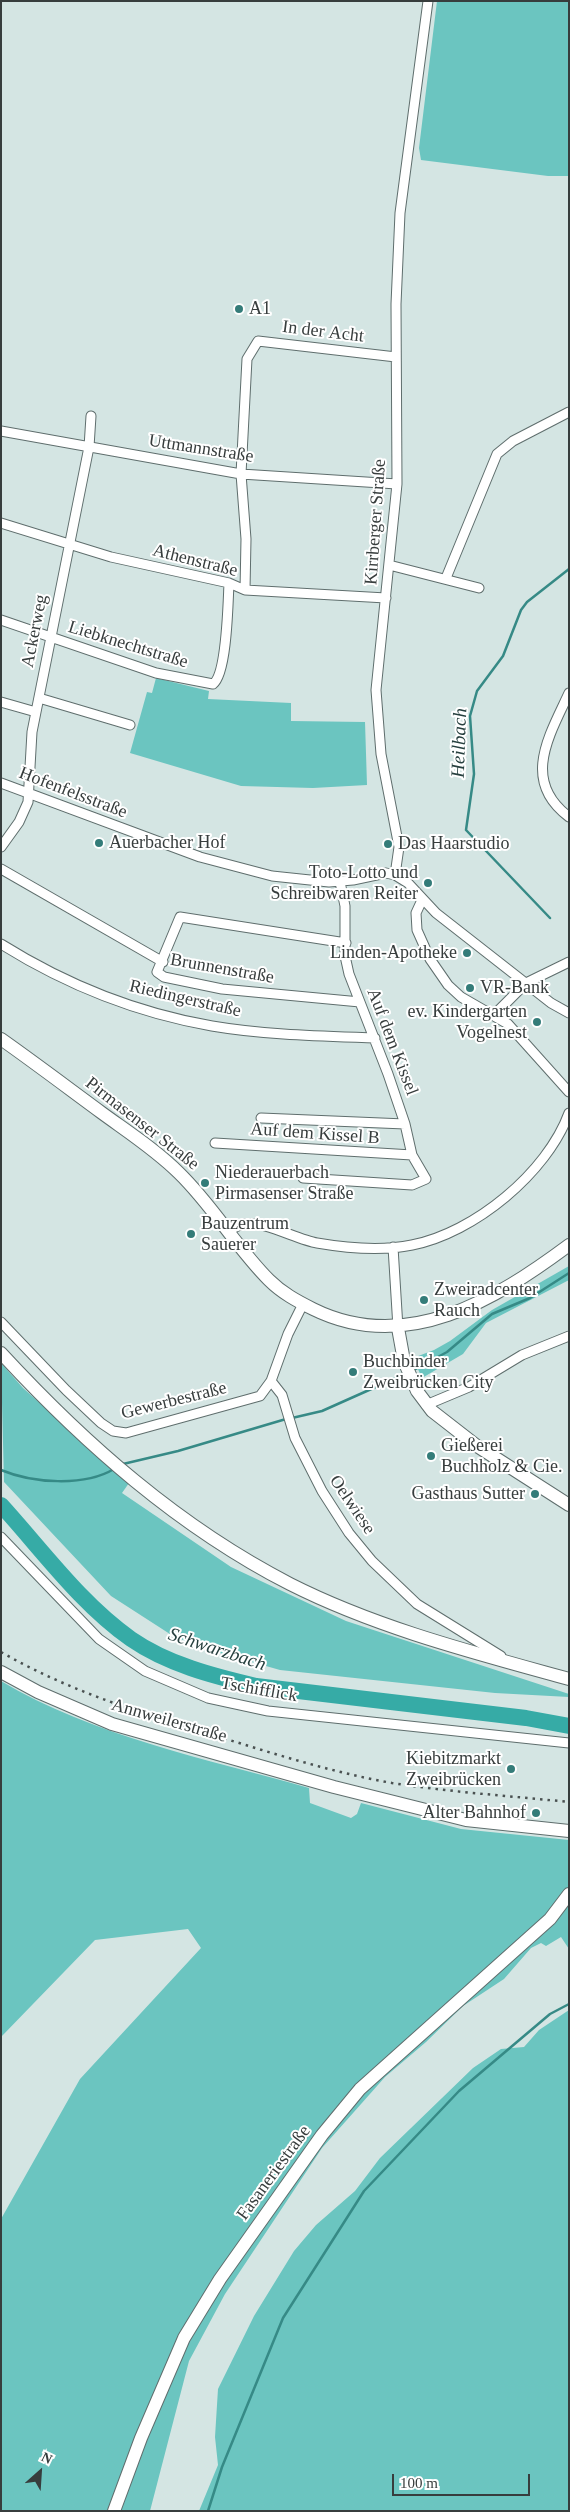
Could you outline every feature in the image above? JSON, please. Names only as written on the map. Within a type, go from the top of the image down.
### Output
[{"type":"street","name":"Kirrberger Straße","points":[[395,875],[399,847],[381,754],[376,712],[376,690],[397,484],[397,262],[405,168],[428,1]]},
{"type":"street","name":"In der Acht","points":[[245,590],[246,539],[241,474],[247,359],[258,341],[396,357]]},
{"type":"street","points":[[446,578],[497,454],[513,441],[569,412]]},
{"type":"street","name":"Ackerweg","points":[[1,847],[23,814],[30,794],[30,755],[36,712],[89,447],[90,416]]},
{"type":"street","name":"Uttmannstraße","points":[[1,431],[241,474],[397,484]]},
{"type":"street","name":"Athenstraße","points":[[1,524],[68,545],[152,567],[229,583],[245,590],[386,598]]},
{"type":"street","points":[[389,565],[446,578],[479,588]]},
{"type":"street","name":"Liebknechtstraße","points":[[1,620],[50,638],[175,678],[208,685],[217,681],[227,632],[229,583]]},
{"type":"street","points":[[569,694],[549,737],[541,768],[542,778],[549,796],[569,817]]},
{"type":"street","points":[[39,698],[130,725]]},
{"type":"street","points":[[1,702],[36,712]]},
{"type":"street","name":"Hofenfelsstraße","points":[[1,782],[162,844],[232,866],[292,879],[340,882],[386,873],[395,875]]},
{"type":"street","name":"Brunnenstraße","points":[[1,870],[163,962],[158,975],[222,989],[360,1002]]},
{"type":"street","points":[[395,875],[408,883],[436,913],[551,1003],[569,1013]]},
{"type":"street","name":"Auf dem Kissel","points":[[303,1178],[412,1185],[426,1179],[412,1155],[405,1124],[375,1038],[346,964],[347,925],[340,882]]},
{"type":"street","points":[[422,900],[416,913],[417,930],[437,971],[461,996],[495,1014],[508,1024],[569,1092]]},
{"type":"street","points":[[163,962],[180,917],[346,943]]},
{"type":"street","name":"Riedingerstraße","points":[[1,944],[49,973],[71,983],[108,998],[178,1018],[212,1026],[252,1031],[375,1038]]},
{"type":"street","points":[[495,1014],[526,984],[569,962]]},
{"type":"street","name":"Pirmasenser Straße","points":[[1,1039],[161,1157],[194,1188],[269,1280],[283,1292],[303,1304],[346,1322],[368,1327],[398,1328],[432,1321],[518,1281],[569,1245]]},
{"type":"street","points":[[228,1231],[246,1223],[257,1224],[318,1244],[393,1247],[411,1246],[440,1236],[490,1210],[518,1186],[558,1136],[569,1113]]},
{"type":"street","points":[[261,1118],[405,1124]]},
{"type":"street","name":"Auf dem Kissel B","points":[[216,1143],[412,1155]]},
{"type":"street","points":[[393,1247],[398,1328],[404,1361],[413,1382],[426,1404],[477,1446],[569,1504]]},
{"type":"street","points":[[271,1381],[288,1334],[303,1304]]},
{"type":"street","name":"Gewerbestraße","points":[[1,1322],[66,1390],[101,1423],[113,1431],[126,1433],[137,1431],[260,1396],[271,1381]]},
{"type":"street","points":[[426,1404],[469,1386],[522,1355],[569,1336]]},
{"type":"street","points":[[1,1353],[78,1433],[142,1486],[200,1530],[290,1584],[398,1627],[514,1664],[569,1679]]},
{"type":"street","name":"Oelwiese","points":[[271,1381],[277,1388],[286,1406],[294,1431],[322,1491],[346,1528],[372,1561],[417,1604],[467,1637],[514,1664]]},
{"type":"street","name":"Tschifflick","points":[[1,1538],[98,1639],[145,1671],[208,1698],[268,1712],[569,1743]]},
{"type":"street","name":"Annweilerstraße","points":[[1,1672],[38,1692],[112,1724],[334,1787],[466,1820],[569,1831]]},
{"type":"street","name":"Fasaneriestraße","points":[[114,2511],[169,2370],[199,2312],[322,2135],[360,2089],[550,1919],[569,1894]]},
{"type":"shaded area","points":[[437,1],[569,1],[569,176],[548,176],[421,160],[419,148]]},
{"type":"shaded area","points":[[156,678],[209,691],[208,699],[291,703],[291,721],[365,722],[367,785],[313,788],[241,786],[130,753],[147,692],[152,693]]},
{"type":"shaded area","points":[[569,1266],[569,1280],[486,1323],[463,1354],[422,1378],[413,1358],[450,1341],[492,1310]]},
{"type":"shaded area","points":[[1,1363],[23,1388],[129,1483],[122,1493],[231,1567],[346,1621],[569,1694],[569,1697],[495,1693],[280,1670],[206,1649],[173,1636],[111,1596],[4,1482]]},
{"type":"shaded area","points":[[1,1681],[36,1700],[112,1731],[191,1756],[309,1788],[310,1803],[351,1818],[357,1814],[361,1803],[461,1829],[569,1840],[569,1949],[561,1937],[546,1946],[541,1943],[531,1948],[504,1979],[463,2006],[426,2042],[385,2077],[322,2148],[225,2294],[189,2361],[150,2511],[1,2511],[1,2219],[80,2079],[201,1948],[188,1929],[95,1940],[1,2037]]},
{"type":"shaded area","points":[[569,2010],[569,2511],[199,2511],[218,2465],[215,2437],[218,2389],[254,2316],[294,2251],[316,2225],[355,2191],[380,2158],[473,2068],[501,2049],[524,2047],[539,2030]]},
{"type":"waterway","name":"Heilbach","points":[[550,918],[466,830],[474,774],[470,716],[477,691],[503,656],[521,610],[527,602],[569,569]]},
{"type":"waterway","name":"Schwarzbach","points":[[412,1371],[447,1352],[492,1314],[530,1298],[569,1273]]},
{"type":"waterway","name":"Schwarzbach","points":[[292,1418],[322,1411],[405,1374]]},
{"type":"waterway","name":"Schwarzbach","points":[[123,1464],[178,1451],[286,1419]]},
{"type":"waterway","name":"Schwarzbach","points":[[1,1470],[28,1478],[73,1481],[102,1475],[114,1469]]},
{"type":"waterway","name":"Schwarzbach","points":[[1,1505],[95,1610],[131,1639],[175,1662],[223,1678],[256,1686],[526,1718],[569,1726]]},
{"type":"waterway","points":[[208,2511],[222,2467],[283,2318],[364,2191],[459,2091],[550,2014],[569,2004]]},
{"type":"railway","points":[[1,1652],[47,1676],[95,1696],[169,1721],[317,1766],[392,1783],[569,1802]]},
{"type":"place","name":"A1","points":[[239,309]]},
{"type":"place","name":"Auerbacher Hof","points":[[99,843]]},
{"type":"place","name":"Das Haarstudio","points":[[388,844]]},
{"type":"place","name":"Toto-Lotto und Schreibwaren Reiter","points":[[428,883]]},
{"type":"place","name":"Linden-Apotheke","points":[[467,953]]},
{"type":"place","name":"VR-Bank","points":[[470,988]]},
{"type":"place","name":"ev. Kindergarten Vogelnest","points":[[537,1022]]},
{"type":"place","name":"Niederauerbach Pirmasenser Straße","points":[[205,1183]]},
{"type":"place","name":"Bauzentrum Sauerer","points":[[191,1234]]},
{"type":"place","name":"Zweiradcenter Rauch","points":[[424,1300]]},
{"type":"place","name":"Buchbinder Zweibrücken City","points":[[353,1372]]},
{"type":"place","name":"Gießerei Buchholz & Cie.","points":[[431,1456]]},
{"type":"place","name":"Gasthaus Sutter","points":[[535,1494]]},
{"type":"place","name":"Kiebitzmarkt Zweibrücken","points":[[511,1769]]},
{"type":"place","name":"Alter Bahnhof","points":[[536,1813]]}]
